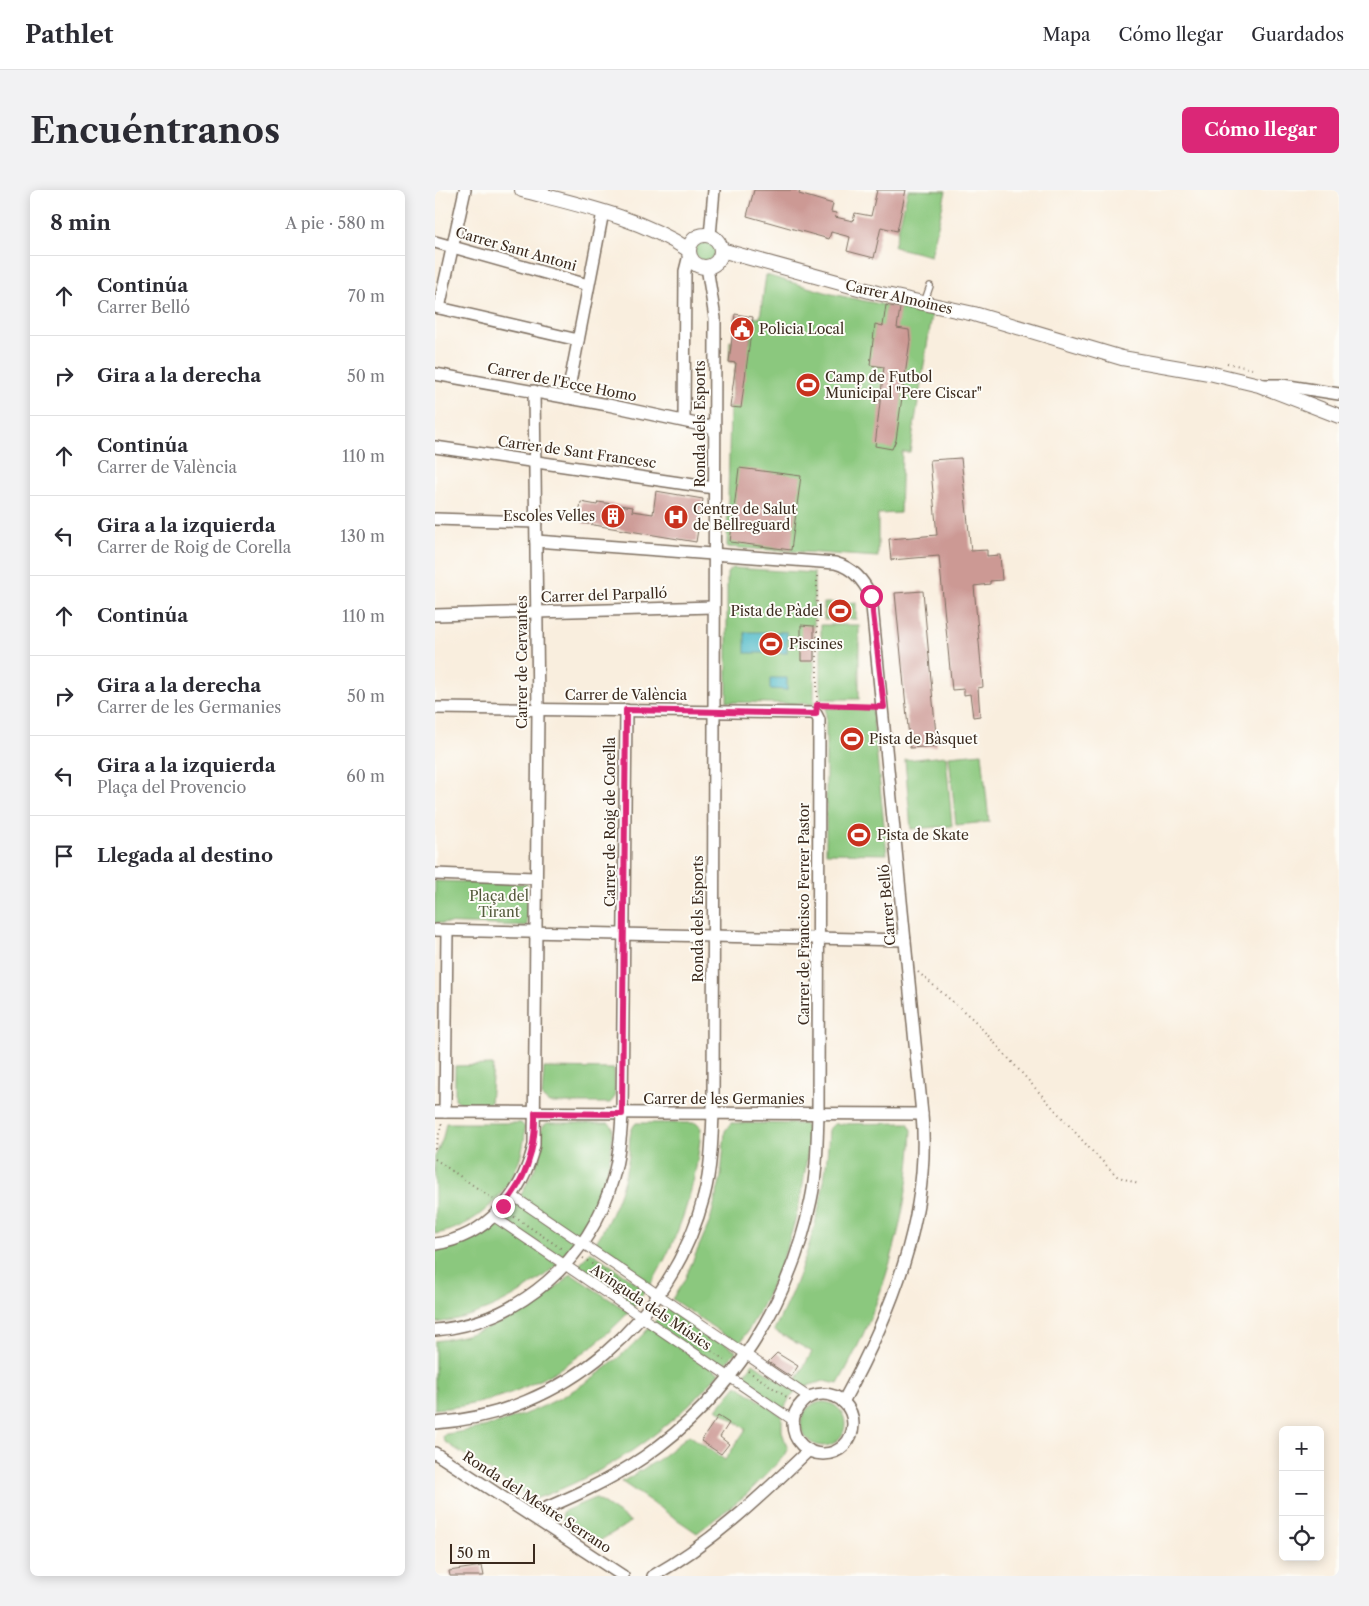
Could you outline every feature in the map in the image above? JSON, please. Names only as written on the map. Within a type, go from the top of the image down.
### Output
[{"type":"street","points":[[465,190],[437,308],[578,340]]},
{"type":"street","points":[[522,190],[603,212],[651,229],[689,252],[694,264],[707,267],[719,261],[721,250],[717,240],[710,236],[697,237],[689,252]]},
{"type":"street","points":[[710,236],[714,190]]},
{"type":"street","points":[[567,398],[603,212]]},
{"type":"street","name":"Carrer Sant Antoni","points":[[435,242],[588,285]]},
{"type":"street","name":"Carrer Almoines","points":[[721,250],[832,282],[974,314],[1121,358],[1209,373],[1259,385],[1339,416]]},
{"type":"street","name":"Ronda dels Esports","points":[[684,422],[685,271],[689,252]]},
{"type":"street","name":"Ronda dels Esports","points":[[437,1425],[503,1409],[563,1384],[596,1361],[650,1306],[681,1257],[704,1196],[710,1162],[713,1113],[712,710],[715,318],[707,267]]},
{"type":"street","name":"Carrer de l'Ecce Homo","points":[[435,374],[534,391],[715,428]]},
{"type":"street","points":[[1259,385],[1282,385],[1339,394]]},
{"type":"street","name":"Carrer de Cervantes","points":[[435,1244],[461,1237],[499,1210],[513,1196],[524,1177],[531,1157],[535,1113],[535,878],[538,709],[534,391]]},
{"type":"street","name":"Carrer de Sant Francesc","points":[[435,447],[714,488]]},
{"type":"street","points":[[435,519],[536,522]]},
{"type":"street","points":[[536,541],[817,561]]},
{"type":"street","name":"Carrer Belló","points":[[817,561],[843,565],[859,577],[871,596],[873,606],[922,1114]]},
{"type":"street","name":"Carrer del Parpalló","points":[[435,615],[713,607]]},
{"type":"street","name":"Carrer de València","points":[[435,708],[816,710]]},
{"type":"street","name":"Carrer de Roig de Corella","points":[[435,1330],[481,1320],[511,1307],[542,1287],[574,1254],[598,1217],[613,1178],[622,1114],[626,710]]},
{"type":"street","name":"Carrer de Francisco Ferrer Pastor","points":[[530,1516],[613,1477],[644,1457],[686,1423],[738,1366],[776,1304],[793,1266],[803,1234],[816,1169],[819,1114],[819,728],[816,710]]},
{"type":"street","points":[[435,874],[535,878]]},
{"type":"street","points":[[441,1112],[441,930],[905,940]]},
{"type":"street","name":"Carrer de les Germanies","points":[[441,1112],[922,1114]]},
{"type":"street","points":[[843,1402],[869,1354],[887,1315],[908,1248],[924,1158],[922,1114]]},
{"type":"street","name":"Avinguda dels Músics","points":[[513,1196],[574,1254],[738,1366],[810,1398]]},
{"type":"street","name":"Avinguda dels Músics","points":[[499,1210],[574,1254],[738,1366],[794,1421]]},
{"type":"street","points":[[829,1395],[843,1402],[849,1409],[853,1428],[846,1444],[829,1454],[820,1454],[809,1450],[799,1441],[794,1421],[800,1406],[810,1398],[829,1395]]},
{"type":"street","points":[[653,1576],[729,1525],[772,1488],[809,1450]]},
{"type":"street","name":"Ronda del Mestre Serrano","points":[[435,1453],[623,1576]]},
{"type":"lane","points":[[924,303],[930,286]]},
{"type":"path","points":[[1219,362],[1254,370]]},
{"type":"path","points":[[817,561],[816,710],[884,707]]},
{"type":"path","points":[[908,966],[922,974],[974,1020],[1092,1151],[1117,1176],[1138,1184]]},
{"type":"path","points":[[435,1149],[441,1128],[441,1112]]},
{"type":"path","points":[[435,1159],[499,1210],[574,1254],[800,1406]]},
{"type":"green space","points":[[908,190],[946,191],[931,256],[894,247]]},
{"type":"green space","points":[[701,241],[709,241],[715,247],[715,255],[709,261],[701,261],[695,255],[695,247]]},
{"type":"green space","points":[[766,275],[832,294],[932,315],[910,452],[902,452],[900,513],[878,514],[878,557],[727,547],[730,407],[736,363],[729,362],[730,341],[750,343],[753,317],[760,318]]},
{"type":"green space","name":"Piscines","points":[[733,568],[814,573],[814,704],[727,702],[727,573]]},
{"type":"green space","name":"Pista de Pàdel","points":[[824,603],[856,603],[856,619],[824,619]]},
{"type":"green space","points":[[821,625],[859,625],[859,699],[821,699]]},
{"type":"green space","points":[[826,708],[872,709],[887,854],[826,853]]},
{"type":"green space","points":[[982,753],[989,822],[956,825],[949,756]]},
{"type":"green space","points":[[946,756],[952,826],[911,829],[905,760]]},
{"type":"green space","name":"Plaça del Tirant","points":[[435,881],[527,884],[527,926],[435,923]]},
{"type":"green space","points":[[493,1065],[490,1103],[461,1103],[455,1099],[455,1066]]},
{"type":"green space","points":[[544,1068],[614,1069],[615,1097],[610,1103],[549,1103],[542,1097]]},
{"type":"green space","points":[[446,1123],[521,1123],[525,1127],[523,1146],[518,1164],[510,1181],[499,1196],[470,1221],[453,1229],[435,1234],[435,1157],[443,1138]]},
{"type":"green space","points":[[547,1123],[609,1123],[613,1127],[610,1157],[599,1198],[579,1237],[520,1197],[536,1166],[542,1127]]},
{"type":"green space","points":[[636,1123],[696,1123],[701,1128],[696,1170],[685,1210],[670,1248],[650,1286],[593,1247],[606,1226],[620,1192],[627,1168],[631,1134]]},
{"type":"green space","points":[[731,1123],[804,1124],[809,1130],[807,1159],[802,1187],[789,1242],[768,1295],[739,1345],[672,1299],[684,1281],[710,1221],[721,1177],[725,1131]]},
{"type":"green space","points":[[908,1123],[912,1130],[910,1164],[899,1229],[880,1292],[868,1323],[838,1384],[824,1381],[800,1388],[794,1384],[812,1352],[774,1330],[796,1282],[813,1232],[824,1182],[829,1129],[834,1124]]},
{"type":"green space","points":[[517,1201],[575,1242],[561,1259],[502,1219]]},
{"type":"green space","points":[[498,1223],[558,1264],[530,1286],[501,1303],[469,1316],[435,1323],[435,1252],[473,1239]]},
{"type":"green space","points":[[590,1251],[646,1290],[633,1308],[576,1270]]},
{"type":"green space","points":[[571,1274],[629,1312],[588,1349],[541,1379],[516,1391],[490,1400],[463,1406],[435,1409],[435,1341],[473,1333],[509,1319],[541,1299]]},
{"type":"green space","points":[[668,1304],[736,1351],[722,1369],[654,1323]]},
{"type":"green space","points":[[650,1327],[719,1373],[699,1395],[657,1433],[586,1478],[532,1500],[444,1441],[443,1436],[446,1434],[476,1429],[505,1421],[558,1399],[606,1367]]},
{"type":"green space","points":[[753,1363],[796,1392],[789,1399],[783,1411],[740,1381]]},
{"type":"green space","points":[[737,1385],[782,1416],[782,1432],[788,1449],[786,1454],[747,1494],[697,1533],[622,1482],[658,1460],[689,1435],[725,1460],[746,1429],[717,1409]]},
{"type":"green space","points":[[827,1402],[839,1408],[844,1415],[844,1433],[839,1440],[832,1445],[819,1446],[811,1443],[804,1436],[801,1420],[804,1412],[811,1405]]},
{"type":"green space","points":[[595,1498],[631,1522],[596,1543],[563,1521],[562,1512]]},
{"type":"water","points":[[745,632],[787,632],[787,653],[745,653]]},
{"type":"water","points":[[770,678],[787,678],[787,690],[770,689]]},
{"type":"building","points":[[754,190],[800,190],[799,194],[833,204],[831,212],[836,213],[835,217],[853,221],[855,213],[871,216],[877,190],[906,190],[897,231],[881,227],[874,258],[847,251],[850,237],[831,232],[829,239],[747,216]]},
{"type":"building","points":[[886,305],[900,308],[897,328],[909,330],[910,340],[896,440],[892,449],[875,446],[884,367],[870,365],[875,324],[883,326]]},
{"type":"building","points":[[735,314],[753,317],[741,408],[730,407],[736,363],[729,362]]},
{"type":"building","points":[[961,458],[971,551],[987,550],[987,556],[1000,555],[1002,580],[990,581],[990,584],[974,586],[983,687],[978,688],[980,716],[973,717],[970,694],[964,695],[964,689],[952,690],[939,556],[891,560],[889,539],[937,535],[930,460]]},
{"type":"building","points":[[739,468],[801,476],[791,550],[730,542]]},
{"type":"building","points":[[656,491],[703,499],[696,542],[582,523],[583,518],[579,518],[581,502],[597,505],[598,502],[633,507],[632,511],[653,514]]},
{"type":"building","points":[[923,591],[937,746],[910,748],[895,593]]},
{"type":"building","points":[[801,625],[814,626],[814,661],[801,661]]},
{"type":"building","points":[[777,1353],[798,1366],[791,1377],[768,1362]]},
{"type":"building","points":[[718,1416],[729,1423],[720,1437],[729,1444],[721,1454],[701,1441]]},
{"type":"building","points":[[482,1566],[484,1576],[450,1576],[449,1571]]},
{"type":"place","name":"Policia Local","points":[[742,329]]},
{"type":"place","name":"Camp de Futbol Municipal \"Pere Ciscar\"","points":[[808,385]]},
{"type":"place","name":"Escoles Velles","points":[[613,516]]},
{"type":"place","name":"Centre de Salut de Bellreguard","points":[[676,517]]},
{"type":"place","name":"Pista de Pàdel","points":[[840,611]]},
{"type":"place","name":"Piscines","points":[[771,644]]},
{"type":"place","name":"Pista de Bàsquet","points":[[852,739]]},
{"type":"place","name":"Pista de Skate","points":[[859,835]]},
{"type":"route","points":[[503,1206],[513,1196],[519,1186],[531,1157],[534,1146],[535,1113],[622,1114],[626,710],[712,710],[816,714],[817,705],[884,707],[871,596]]}]
